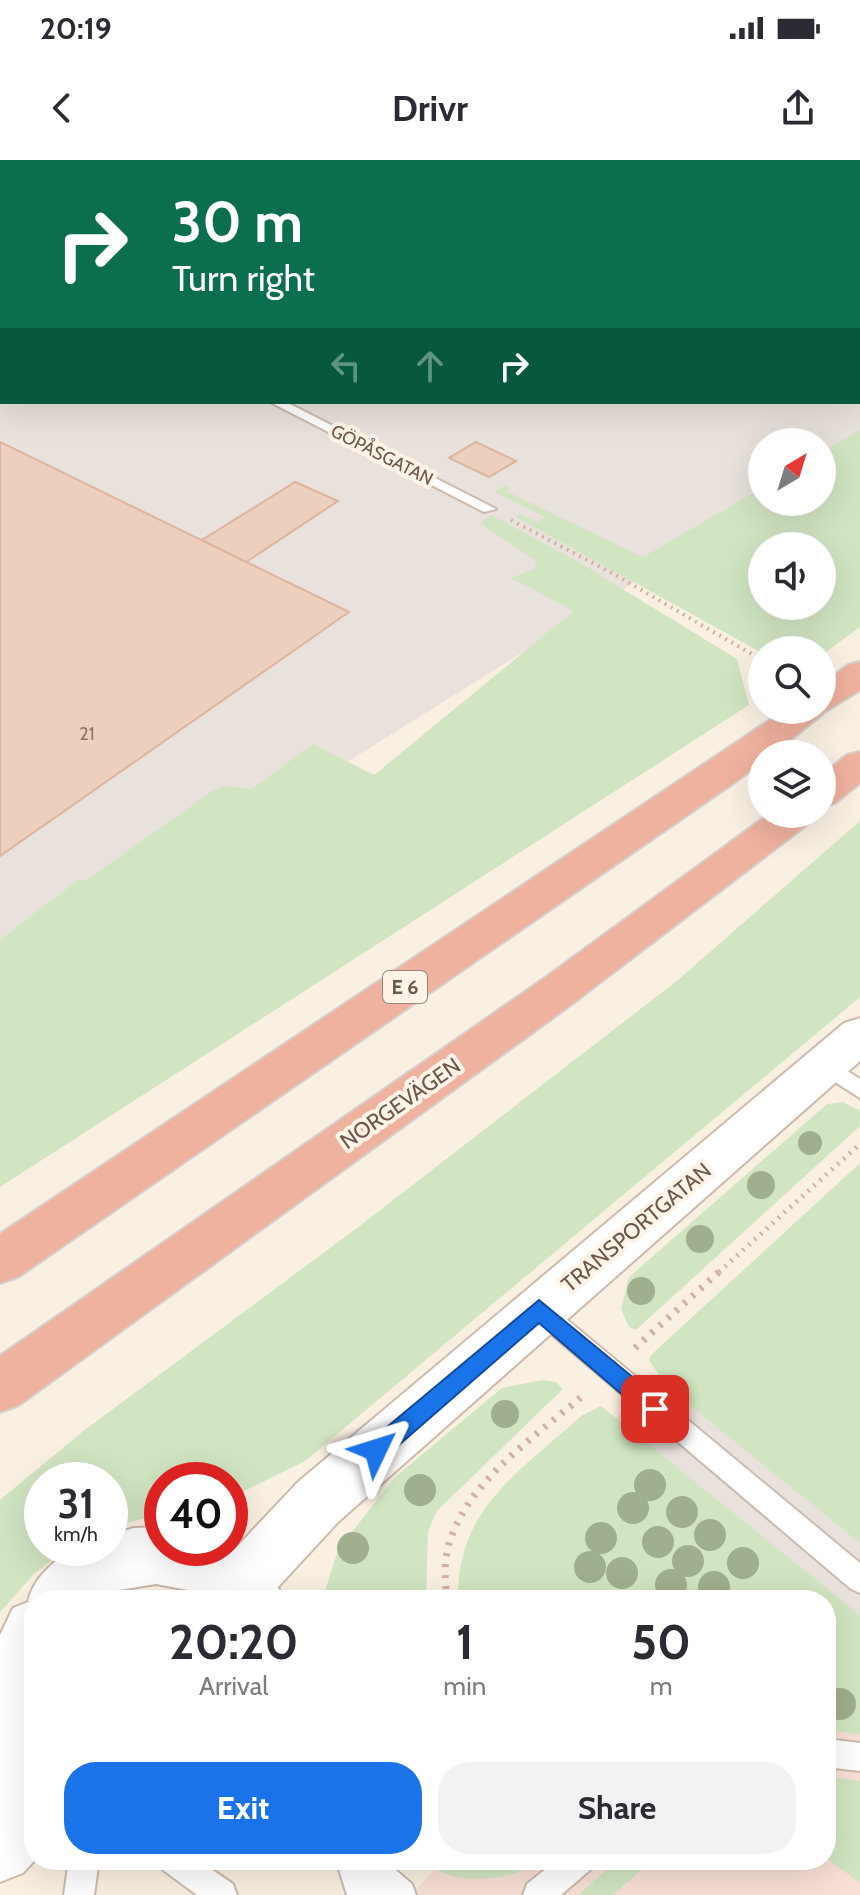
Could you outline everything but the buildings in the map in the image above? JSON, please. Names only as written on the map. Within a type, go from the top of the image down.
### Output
[{"type":"highway","points":[[836,691],[860,673]]},
{"type":"highway","name":"E 6","points":[[0,1261],[722,773],[790,724]]},
{"type":"highway","points":[[836,783],[860,764]]},
{"type":"highway","name":"NORGEVÄGEN","points":[[0,1387],[557,992],[776,828]]},
{"type":"highway","points":[[0,1404],[135,1291]]},
{"type":"street","name":"TRANSPORTGATAN","points":[[249,1590],[318,1502],[539,1310],[848,1063]]},
{"type":"street","name":"TRANSPORTGATAN","points":[[70,1590],[92,1573],[122,1561],[170,1555],[215,1568],[243,1590]]},
{"type":"street","points":[[24,1650],[18,1662],[9,1717],[10,1748],[24,1777]]},
{"type":"street","points":[[0,1850],[24,1825]]},
{"type":"lane","name":"GÖPÅSGATAN","points":[[280,404],[489,509]]},
{"type":"lane","points":[[539,1310],[860,1580]]},
{"type":"lane","points":[[836,1754],[860,1757]]},
{"type":"lane","points":[[79,1895],[83,1870]]},
{"type":"lane","points":[[187,1870],[222,1895]]},
{"type":"lane","points":[[354,1870],[362,1895]]},
{"type":"lane","points":[[373,1870],[401,1895]]},
{"type":"lane","points":[[538,1895],[568,1870]]},
{"type":"path","points":[[489,509],[612,573],[748,652]]},
{"type":"shaded area","points":[[0,404],[860,404],[860,441],[836,456],[836,428],[748,428],[748,511],[0,979]]},
{"type":"shaded area","points":[[860,1178],[860,1623],[836,1603],[836,1590],[820,1590],[615,1419]]},
{"type":"shaded area","points":[[615,1419],[820,1590],[814,1590]]},
{"type":"shaded area","points":[[836,1603],[860,1623],[860,1895],[411,1895],[435,1870],[836,1870]]},
{"type":"green space","points":[[860,430],[860,627],[836,645],[836,636],[748,636],[748,645],[516,517],[520,514],[537,522],[545,517],[495,492],[506,485],[510,487],[506,491],[643,557],[748,496],[748,516],[836,516],[836,444]]},
{"type":"green space","points":[[491,515],[572,558],[737,659],[748,706],[0,1187],[0,940],[78,880],[85,881],[214,790],[223,786],[252,789],[313,744],[374,775],[574,611],[511,578],[536,568],[535,560],[480,523]]},
{"type":"green space","points":[[860,821],[860,997],[305,1461],[248,1489],[248,1462],[144,1462],[144,1518],[128,1522],[128,1462],[46,1462],[357,1228],[678,980]]},
{"type":"green space","points":[[843,1102],[860,1111],[860,1126],[636,1330],[629,1327],[621,1309],[629,1277],[827,1104]]},
{"type":"green space","points":[[860,1163],[860,1543],[666,1386],[649,1360]]},
{"type":"green space","points":[[542,1380],[556,1382],[563,1389],[436,1512],[428,1532],[426,1590],[325,1590],[338,1550],[395,1477],[502,1388]]},
{"type":"green space","points":[[601,1406],[829,1590],[459,1590],[460,1568],[468,1540],[480,1516],[515,1475],[581,1416]]},
{"type":"green space","points":[[24,1480],[24,1566],[44,1566],[0,1612],[0,1500]]},
{"type":"green space","points":[[836,1596],[860,1615],[860,1735],[836,1731]]},
{"type":"green space","points":[[836,1777],[860,1781],[860,1883],[836,1865]]},
{"type":"green space","points":[[438,1870],[524,1870],[483,1879],[451,1875]]},
{"type":"green space","points":[[607,1870],[641,1870],[613,1895],[578,1895]]},
{"type":"route","points":[[376,1450],[539,1310],[655,1409]]}]
